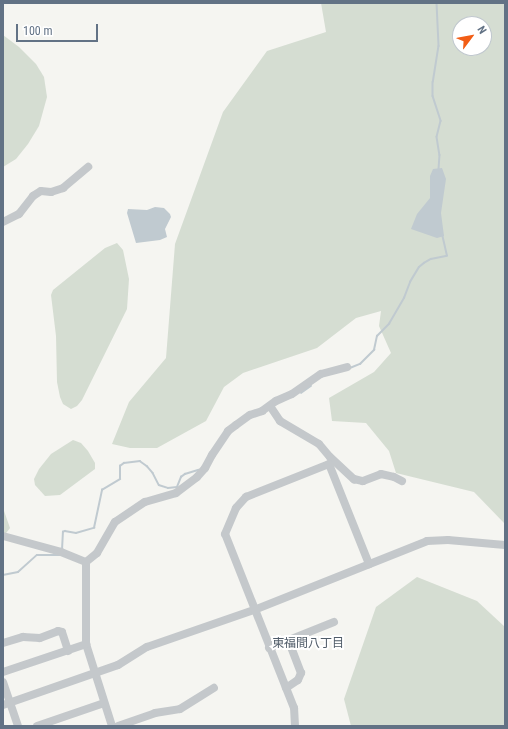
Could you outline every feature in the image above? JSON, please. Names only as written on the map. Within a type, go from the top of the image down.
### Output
[{"type":"street","points":[[3,222],[19,214],[33,196],[41,190],[51,192],[63,188],[88,167]]},
{"type":"street","points":[[112,726],[86,644],[86,562],[96,553],[115,522],[145,502],[176,492],[197,477],[205,468],[228,431],[250,415],[270,406],[276,400],[292,394],[321,374],[346,367]]},
{"type":"street","points":[[270,406],[280,420],[319,444],[329,461],[369,564]]},
{"type":"street","points":[[329,461],[359,481],[381,474],[389,475],[402,481]]},
{"type":"street","points":[[295,726],[294,708],[224,534],[236,508],[246,497],[329,461]]},
{"type":"street","points":[[3,536],[61,552],[86,562]]},
{"type":"street","points":[[6,703],[118,665],[140,650],[157,643],[254,610],[427,541],[436,539],[505,545]]},
{"type":"street","points":[[269,648],[334,622]]},
{"type":"street","points":[[3,643],[23,637],[40,638],[58,631],[62,632],[68,651]]},
{"type":"street","points":[[286,688],[298,680],[301,673],[289,641]]},
{"type":"street","points":[[3,672],[86,644]]},
{"type":"street","points":[[3,682],[6,703],[18,726]]},
{"type":"street","points":[[118,726],[135,723],[155,713],[180,709],[214,688]]},
{"type":"street","points":[[38,726],[104,703]]},
{"type":"shaded area","points":[[321,3],[505,3],[505,524],[474,492],[396,473],[389,451],[366,423],[332,421],[329,398],[374,372],[391,353],[379,326],[381,311],[356,318],[317,348],[243,373],[224,387],[206,421],[157,448],[130,448],[112,444],[129,402],[166,358],[175,244],[223,112],[267,51],[326,32]]},
{"type":"shaded area","points":[[3,35],[19,47],[36,64],[44,77],[47,97],[39,126],[28,144],[16,159],[3,167]]},
{"type":"shaded area","points":[[442,168],[446,179],[441,213],[444,236],[437,238],[411,229],[417,214],[430,198],[430,176],[433,169]]},
{"type":"shaded area","points":[[155,207],[164,208],[170,214],[171,217],[165,229],[167,237],[160,240],[136,243],[127,213],[128,209],[147,210]]},
{"type":"shaded area","points":[[117,243],[123,250],[129,279],[127,309],[82,400],[77,406],[71,409],[63,404],[57,382],[56,336],[51,295],[53,290],[105,248]]},
{"type":"shaded area","points":[[73,440],[81,443],[88,451],[95,463],[95,469],[60,495],[45,496],[35,485],[34,479],[39,469],[51,454]]},
{"type":"shaded area","points":[[3,508],[10,528],[3,537]]},
{"type":"shaded area","points":[[417,577],[477,601],[505,627],[505,726],[351,726],[344,699],[376,607]]},
{"type":"waterway","points":[[437,3],[439,46],[433,82],[433,96],[441,121],[437,137],[440,155],[439,170]]},
{"type":"waterway","points":[[350,368],[360,364],[374,350],[377,336],[389,324],[419,267],[431,259],[447,256],[442,235]]},
{"type":"waterway","points":[[301,393],[311,386]]},
{"type":"waterway","points":[[62,550],[63,532],[76,533],[94,528],[102,490],[120,479],[120,466],[124,463],[140,461],[153,473],[159,485],[168,488],[177,487],[181,477],[185,474],[198,470]]},
{"type":"waterway","points":[[3,575],[18,572],[37,555],[59,555]]},
{"type":"district","name":"東福間八丁目","points":[[308,644]]}]
